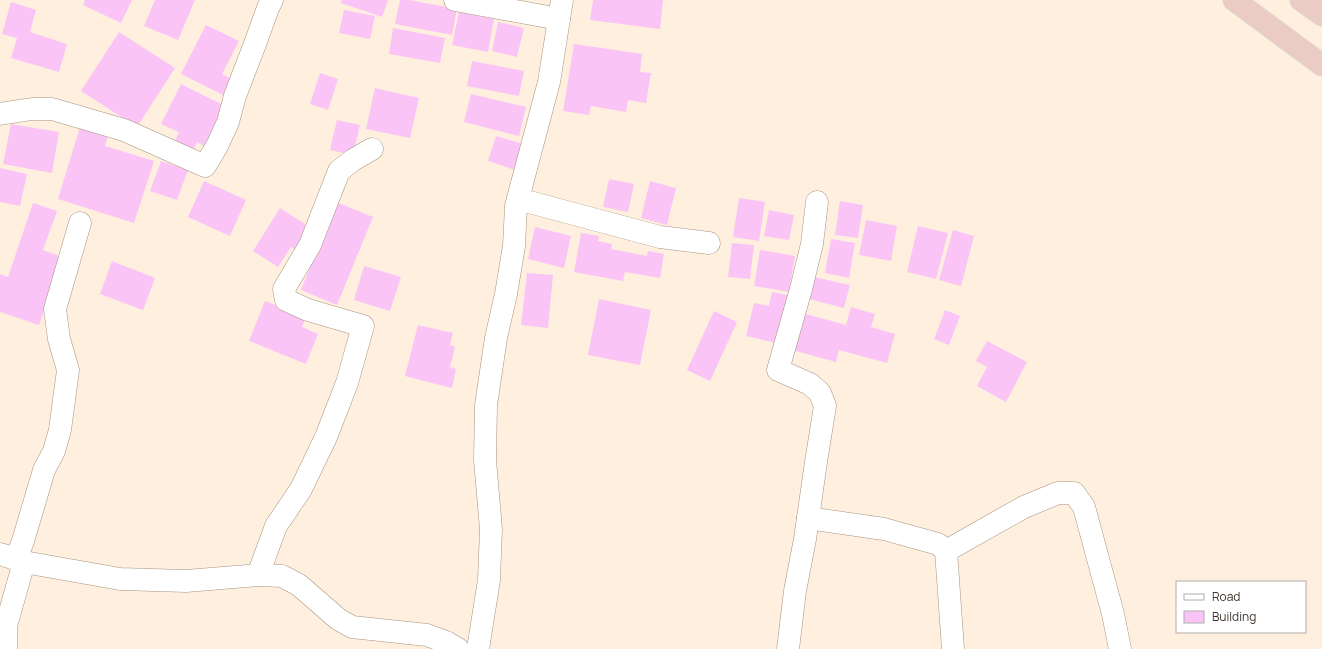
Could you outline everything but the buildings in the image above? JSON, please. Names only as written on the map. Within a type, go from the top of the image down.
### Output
[{"type":"highway","points":[[1234,0],[1322,65]]},
{"type":"highway","points":[[1301,0],[1322,15]]},
{"type":"street","points":[[0,114],[32,109],[52,109],[82,116],[124,130],[205,166],[217,146],[228,122],[235,96],[272,0]]},
{"type":"street","points":[[461,1],[561,10],[549,82],[516,206],[514,246],[506,294],[496,338],[486,405],[485,460],[491,529],[489,580],[478,649]]},
{"type":"street","points":[[258,575],[276,526],[300,489],[326,438],[347,383],[363,326],[308,310],[286,300],[284,289],[310,245],[339,171],[372,149]]},
{"type":"street","points":[[518,199],[660,237],[709,243]]},
{"type":"street","points":[[788,649],[795,591],[825,406],[820,393],[810,384],[778,370],[812,244],[817,202]]},
{"type":"street","points":[[6,649],[6,626],[13,559],[44,470],[54,451],[60,430],[68,370],[59,339],[55,309],[80,223]]},
{"type":"street","points":[[946,552],[1024,507],[1058,493],[1074,493],[1084,507],[1113,614],[1120,649]]},
{"type":"street","points":[[808,518],[884,529],[938,544],[946,552],[953,649]]},
{"type":"street","points":[[13,559],[120,579],[186,581],[258,575],[282,576],[299,585],[338,619],[352,627],[427,635],[446,642],[458,649]]}]
